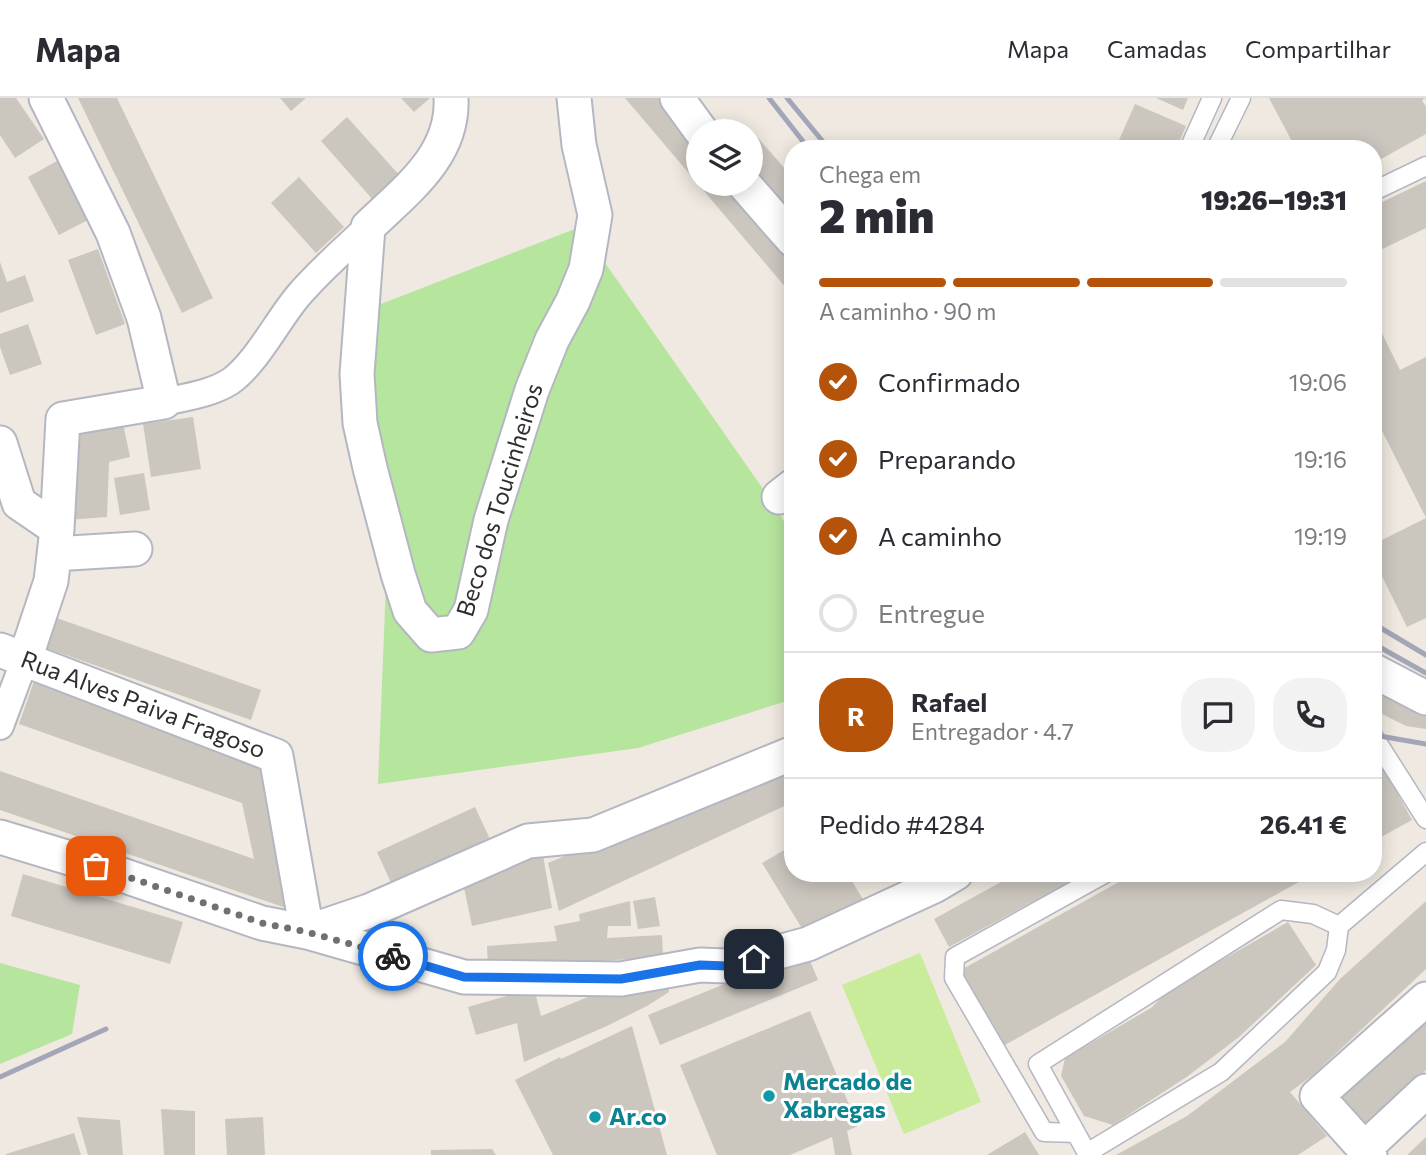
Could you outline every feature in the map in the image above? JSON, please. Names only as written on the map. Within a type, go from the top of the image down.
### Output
[{"type":"street","points":[[46,98],[113,233],[144,318],[164,402]]},
{"type":"street","points":[[0,726],[12,654],[51,581],[64,419],[202,393],[229,382],[240,373],[315,277],[417,180],[437,157],[450,122],[451,98]]},
{"type":"street","name":"Beco dos Toucinheiros","points":[[368,227],[357,374],[360,423],[386,533],[411,611],[431,635],[458,632],[471,610],[491,520],[532,390],[552,340],[586,269],[595,215],[579,145],[574,98]]},
{"type":"street","points":[[677,98],[692,119]]},
{"type":"street","points":[[754,196],[784,230]]},
{"type":"street","points":[[0,443],[19,503],[55,542],[135,549]]},
{"type":"street","name":"Rua Alves Paiva Fragoso","points":[[12,654],[276,756],[307,932]]},
{"type":"street","points":[[1382,675],[1426,698]]},
{"type":"street","points":[[307,932],[369,911],[528,841],[593,835],[784,757]]},
{"type":"street","points":[[0,837],[96,866],[262,923],[307,932],[464,977],[621,979],[700,965],[727,966],[807,944],[941,882]]},
{"type":"street","points":[[1426,999],[1317,1096],[1367,1152],[1426,1091]]},
{"type":"lane","points":[[1193,140],[1212,98]]},
{"type":"lane","points":[[1220,140],[1241,98]]},
{"type":"lane","points":[[1382,187],[1426,166]]},
{"type":"lane","points":[[1382,750],[1426,819]]},
{"type":"lane","points":[[1339,926],[1313,914],[1281,910],[1038,1064],[1087,1153],[1221,1072],[1327,972],[1336,950],[1339,926],[1426,852]]},
{"type":"lane","points":[[1076,1133],[1044,1132],[954,978],[955,957],[1090,882]]},
{"type":"green space","points":[[580,227],[784,522],[784,702],[638,748],[378,784],[386,583],[350,316]]},
{"type":"green space","points":[[920,953],[981,1102],[904,1134],[842,985]]},
{"type":"green space","points":[[0,963],[80,985],[72,1034],[0,1064]]},
{"type":"building","points":[[0,98],[16,98],[44,139],[15,158],[0,135]]},
{"type":"building","points":[[78,98],[117,98],[213,298],[182,313]]},
{"type":"building","points":[[280,98],[306,98],[291,111]]},
{"type":"building","points":[[401,98],[430,98],[414,112]]},
{"type":"building","points":[[625,98],[663,98],[686,125],[686,170]]},
{"type":"building","points":[[1156,98],[1188,98],[1183,110]]},
{"type":"building","points":[[1269,98],[1426,98],[1422,100],[1426,107],[1426,134],[1382,159],[1382,140],[1291,140]]},
{"type":"building","points":[[1135,104],[1186,126],[1180,140],[1119,140]]},
{"type":"building","points":[[347,117],[401,177],[374,201],[321,141]]},
{"type":"building","points":[[763,144],[784,168],[784,214],[763,190]]},
{"type":"building","points":[[57,161],[88,220],[59,235],[28,177]]},
{"type":"building","points":[[299,177],[344,227],[316,253],[271,203]]},
{"type":"building","points":[[1426,181],[1426,228],[1382,249],[1382,202]]},
{"type":"building","points":[[708,196],[746,196],[784,240],[784,285]]},
{"type":"building","points":[[98,249],[125,324],[96,335],[68,260]]},
{"type":"building","points":[[0,262],[7,282],[25,275],[34,301],[0,313]]},
{"type":"building","points":[[28,324],[42,364],[10,375],[0,347],[0,334]]},
{"type":"building","points":[[1382,333],[1400,370],[1426,357],[1426,518],[1382,431]]},
{"type":"building","points":[[193,417],[201,469],[151,477],[143,424]]},
{"type":"building","points":[[123,423],[130,457],[109,462],[107,517],[68,520],[71,434]]},
{"type":"building","points":[[144,473],[150,510],[120,515],[114,478]]},
{"type":"building","points":[[1426,518],[1426,618],[1407,627],[1382,576],[1382,540]]},
{"type":"building","points":[[54,617],[261,690],[251,720],[43,647]]},
{"type":"building","points":[[34,681],[263,762],[295,911],[0,810],[0,771],[254,859],[242,803],[19,724]]},
{"type":"building","points":[[1382,681],[1426,705],[1426,729],[1406,726],[1382,714]]},
{"type":"building","points":[[784,765],[784,806],[559,911],[548,863]]},
{"type":"building","points":[[1382,765],[1412,820],[1382,837]]},
{"type":"building","points":[[475,807],[490,839],[392,885],[377,852]]},
{"type":"building","points":[[542,849],[552,908],[472,926],[463,883]]},
{"type":"building","points":[[784,850],[784,882],[852,882],[864,901],[806,935],[762,863]]},
{"type":"building","points":[[23,874],[183,922],[170,964],[11,916]]},
{"type":"building","points":[[1001,882],[1069,882],[949,947],[934,919]]},
{"type":"building","points":[[1119,882],[1299,882],[1003,1046],[961,970]]},
{"type":"building","points":[[655,897],[660,926],[638,929],[633,901]]},
{"type":"building","points":[[630,901],[631,926],[608,926],[607,938],[662,935],[663,957],[488,968],[487,946],[557,941],[554,926],[580,921],[579,914]]},
{"type":"building","points":[[1426,901],[1426,969],[1313,1075],[1290,1092],[1327,1136],[1298,1155],[1116,1155],[1187,1116],[1285,1042],[1340,979]]},
{"type":"building","points":[[1288,922],[1316,965],[1239,1037],[1188,1076],[1113,1125],[1084,1116],[1061,1076],[1065,1058],[1151,1008],[1168,991]]},
{"type":"building","points":[[806,951],[818,980],[660,1045],[648,1015]]},
{"type":"building","points":[[667,981],[669,992],[647,1006],[524,1062],[517,1023],[476,1035],[468,1007],[534,988],[541,1016],[598,993]]},
{"type":"building","points":[[1426,1005],[1426,1070],[1360,1131],[1327,1096]]},
{"type":"building","name":"Mercado de Xabregas","points":[[810,1011],[858,1126],[847,1131],[852,1155],[835,1155],[832,1137],[790,1155],[717,1155],[680,1065]]},
{"type":"building","name":"Ar.co","points":[[632,1026],[667,1155],[553,1155],[515,1080]]},
{"type":"building","points":[[161,1109],[195,1111],[195,1155],[164,1155]]},
{"type":"building","points":[[77,1117],[120,1120],[123,1155],[88,1155]]},
{"type":"building","points":[[263,1117],[265,1155],[227,1155],[225,1119]]},
{"type":"building","points":[[1025,1132],[1039,1155],[987,1155]]},
{"type":"building","points":[[74,1133],[81,1155],[6,1155],[6,1154]]},
{"type":"building","points":[[1426,1137],[1426,1155],[1407,1155]]},
{"type":"building","points":[[492,1149],[496,1155],[431,1155],[431,1150]]},
{"type":"railway","points":[[769,98],[802,140]]},
{"type":"railway","points":[[787,98],[822,140]]},
{"type":"railway","points":[[1382,629],[1426,655]]},
{"type":"railway","points":[[1382,648],[1426,673]]},
{"type":"railway","points":[[1382,736],[1426,744]]},
{"type":"railway","points":[[0,1077],[106,1029]]},
{"type":"way so far","points":[[96,866],[262,923],[307,932],[393,956]]},
{"type":"place","name":"Mercado de Xabregas","points":[[769,1096]]},
{"type":"place","name":"Ar.co","points":[[595,1117]]},
{"type":"route","points":[[393,956],[464,977],[621,979],[700,965],[727,966],[754,959]]}]
